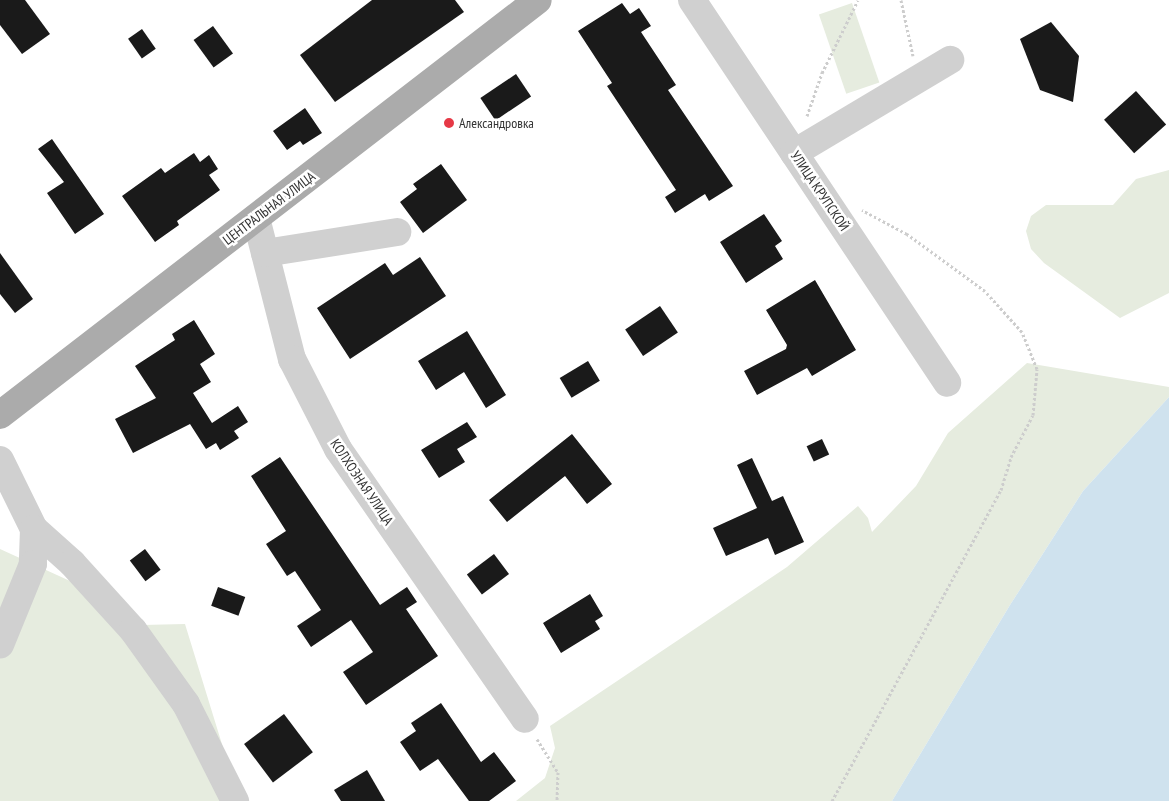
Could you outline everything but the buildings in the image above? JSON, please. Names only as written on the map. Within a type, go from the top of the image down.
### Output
[{"type":"main road","name":"ЦЕНТРАЛЬНАЯ УЛИЦА","points":[[0,415],[256,218],[527,3]]},
{"type":"street","name":"УЛИЦА КРУПСКОЙ","points":[[692,0],[947,383]]},
{"type":"street","points":[[794,153],[950,60]]},
{"type":"street","name":"КОЛХОЗНАЯ УЛИЦА","points":[[256,218],[292,359],[338,450],[525,719]]},
{"type":"street","points":[[265,253],[397,232]]},
{"type":"street","points":[[0,460],[34,529],[72,563],[133,630],[186,704],[235,801]]},
{"type":"street","points":[[0,646],[33,564],[34,529]]},
{"type":"path","points":[[794,153],[822,73],[858,0]]},
{"type":"path","points":[[901,0],[914,60],[913,82]]},
{"type":"path","points":[[832,801],[1001,490],[1011,457],[1033,415],[1037,369],[1022,332],[985,290],[907,234],[856,207]]},
{"type":"path","points":[[525,719],[558,772],[557,801]]},
{"type":"shaded area","points":[[852,3],[879,82],[846,94],[819,14]]},
{"type":"shaded area","points":[[1169,170],[1169,293],[1120,318],[1044,263],[1031,249],[1026,231],[1031,216],[1046,205],[1113,205],[1136,179]]},
{"type":"shaded area","points":[[1027,363],[1169,387],[1169,397],[1083,491],[1010,605],[892,801],[516,801],[545,778],[555,748],[550,726],[787,567],[858,506],[868,518],[872,532],[916,486],[948,433]]},
{"type":"shaded area","points":[[0,549],[81,586],[142,625],[185,624],[225,754],[248,801],[0,801]]},
{"type":"water","points":[[1169,397],[1169,801],[892,801],[1010,605],[1083,491]]},
{"type":"place","name":"Александровка","points":[[449,123]]}]
